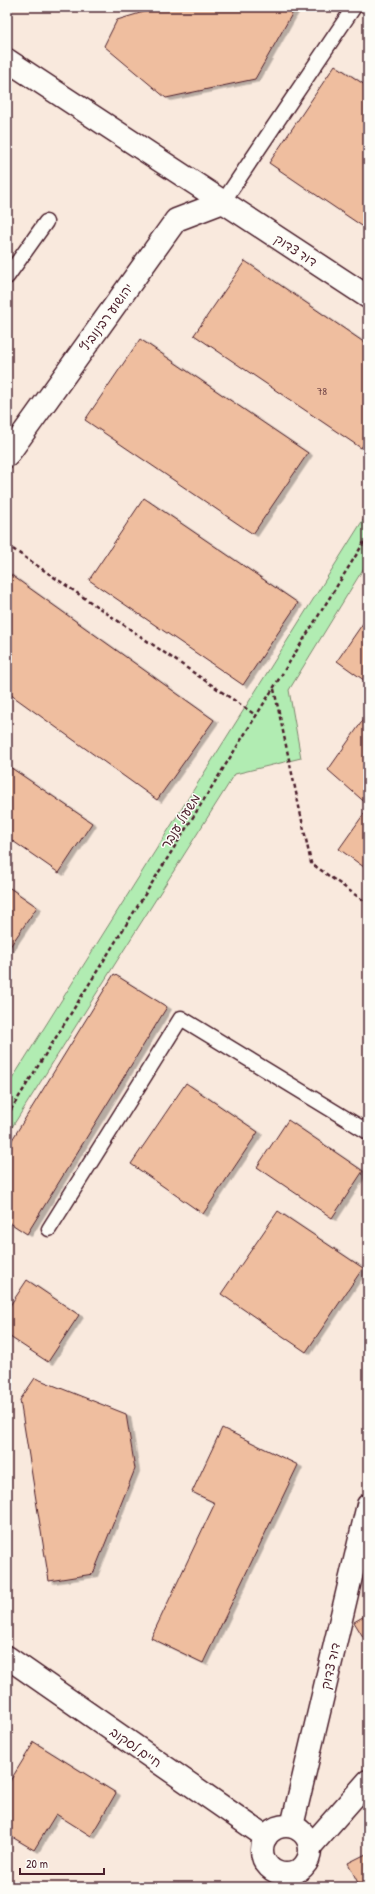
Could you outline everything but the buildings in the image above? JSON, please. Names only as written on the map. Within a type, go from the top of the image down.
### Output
[{"type":"street","name":"דוד צדוק","points":[[7,60],[368,297]]},
{"type":"street","name":"יהושוע רבינוביץ","points":[[7,456],[176,220],[223,202]]},
{"type":"street","name":"דוד צדוק","points":[[292,1826],[368,1506]]},
{"type":"street","name":"חיים לסקוב","points":[[7,1657],[266,1837]]},
{"type":"street","points":[[310,1847],[368,1781]]},
{"type":"street","points":[[282,1826],[292,1826],[307,1838],[310,1847],[307,1862],[295,1872],[280,1879],[264,1859],[263,1844],[266,1837],[272,1830],[282,1826]]},
{"type":"lane","points":[[223,202],[354,7]]},
{"type":"lane","points":[[7,277],[46,222]]},
{"type":"lane","points":[[49,1229],[181,1018],[368,1132]]},
{"type":"path","name":"משעול ענבר","points":[[7,1116],[368,536]]},
{"type":"path","points":[[7,545],[257,716]]},
{"type":"path","points":[[274,688],[311,863],[368,904]]},
{"type":"green space","points":[[368,512],[368,561],[289,690],[301,758],[235,774],[7,1135],[7,1087]]}]
